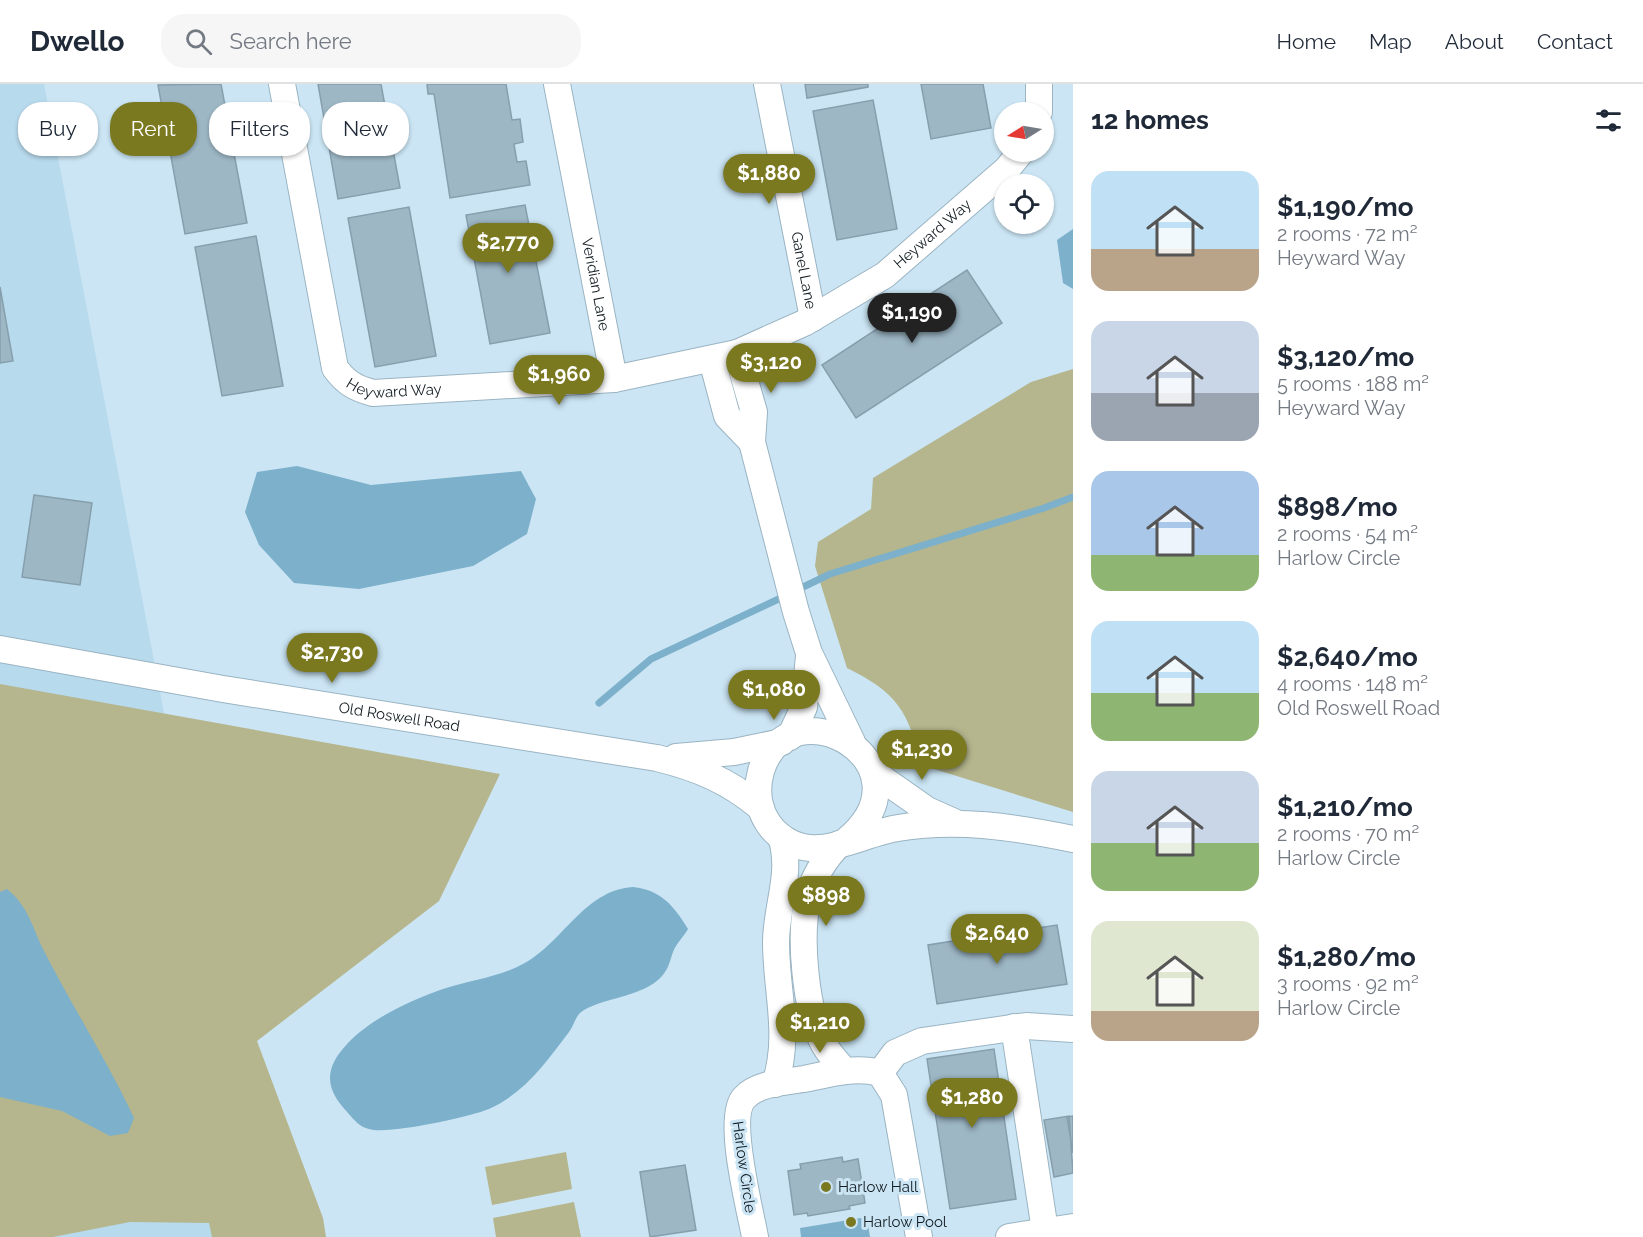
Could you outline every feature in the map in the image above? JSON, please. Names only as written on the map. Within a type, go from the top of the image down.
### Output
[{"type":"street","name":"Heyward Way","points":[[282,84],[335,368],[344,381],[357,389],[372,393],[614,379],[737,353],[813,318],[885,275],[913,254],[1013,162]]},
{"type":"street","name":"Veridian Lane","points":[[557,84],[614,379]]},
{"type":"street","name":"Ganel Lane","points":[[767,84],[813,318]]},
{"type":"street","points":[[1038,102],[1039,84]]},
{"type":"street","points":[[737,353],[754,412],[752,442],[779,556],[809,653],[852,742],[865,755],[873,772],[876,791],[872,811],[862,828],[843,842],[825,860],[809,894],[805,915],[804,939],[812,1006],[825,1046],[845,1071]]},
{"type":"street","points":[[712,360],[727,416],[752,442]]},
{"type":"street","name":"Old Roswell Road","points":[[0,649],[235,690],[657,758],[690,766],[719,777],[761,808],[769,824],[781,837]]},
{"type":"street","points":[[761,808],[758,794],[763,765],[771,752],[786,739],[804,707],[809,653]]},
{"type":"street","name":"Old Roswell Road","points":[[657,758],[734,752],[786,739],[806,731],[822,730],[852,742]]},
{"type":"street","points":[[873,772],[927,810],[954,822]]},
{"type":"street","points":[[775,1084],[784,1051],[776,944],[786,873],[781,837],[809,848],[825,848],[900,827],[954,822],[1073,839]]},
{"type":"street","points":[[782,1012],[812,1006]]},
{"type":"street","points":[[918,1237],[894,1095],[880,1073],[895,1053],[906,1046],[922,1041],[1014,1027],[1041,1026],[1073,1029]]},
{"type":"street","points":[[1014,1027],[1046,1234]]},
{"type":"street","name":"Harlow Circle","points":[[755,1237],[736,1120],[738,1106],[745,1097],[775,1084],[845,1071],[869,1070],[880,1073]]},
{"type":"street","points":[[1009,1237],[1046,1234],[1073,1227]]},
{"type":"shaded area","points":[[0,84],[44,84],[47,102],[18,102],[18,156],[58,156],[264,1237],[0,1237]]},
{"type":"shaded area","points":[[1073,229],[1073,289],[1063,283],[1057,240]]},
{"type":"shaded area","points":[[297,466],[371,485],[521,471],[536,499],[527,534],[473,566],[359,589],[294,583],[259,545],[245,512],[257,472]]},
{"type":"shaded area","points":[[633,887],[651,892],[666,900],[688,929],[674,949],[666,970],[654,983],[645,988],[594,1005],[581,1012],[569,1032],[524,1086],[489,1109],[429,1124],[393,1130],[363,1127],[340,1104],[331,1086],[330,1078],[334,1061],[348,1043],[368,1026],[405,1004],[431,993],[517,967],[547,947],[585,909],[600,898],[615,891]]},
{"type":"shaded area","points":[[7,889],[25,910],[55,972],[124,1097],[134,1118],[128,1133],[110,1136],[62,1111],[0,1097],[0,892]]},
{"type":"shaded area","name":"Harlow Pool","points":[[867,1217],[870,1237],[801,1237],[800,1228]]},
{"type":"green space","points":[[1073,369],[1073,812],[921,765],[911,730],[898,705],[878,686],[847,668],[815,566],[818,542],[871,509],[873,478],[1031,382]]},
{"type":"green space","points":[[0,684],[500,774],[439,901],[257,1041],[323,1218],[326,1237],[212,1237],[209,1223],[130,1222],[53,1237],[0,1237]]},
{"type":"green space","points":[[566,1152],[572,1189],[492,1205],[485,1167]]},
{"type":"green space","points":[[574,1202],[581,1237],[496,1237],[493,1218]]},
{"type":"building","points":[[221,84],[224,102],[209,102],[209,156],[234,156],[247,223],[185,234],[171,156],[197,156],[197,102],[161,102],[158,85]]},
{"type":"building","points":[[318,84],[381,84],[384,102],[322,102],[322,107]]},
{"type":"building","points":[[427,84],[506,84],[512,120],[520,119],[523,142],[514,144],[517,162],[526,161],[530,185],[450,198],[434,94],[428,94]]},
{"type":"building","points":[[805,84],[868,84],[868,87],[807,98]]},
{"type":"building","points":[[921,84],[983,84],[991,128],[931,139]]},
{"type":"building","points":[[873,100],[897,229],[837,240],[813,111]]},
{"type":"building","points":[[331,156],[394,156],[400,188],[338,199]]},
{"type":"building","points":[[525,205],[550,333],[490,344],[466,215]]},
{"type":"building","points":[[409,207],[436,356],[375,367],[348,218]]},
{"type":"building","points":[[256,236],[283,386],[222,396],[195,247]]},
{"type":"building","points":[[967,270],[1002,323],[856,418],[822,365]]},
{"type":"building","points":[[0,287],[13,361],[0,363]]},
{"type":"building","points":[[34,495],[92,503],[80,585],[22,577]]},
{"type":"building","points":[[1057,925],[1067,984],[937,1004],[928,945]]},
{"type":"building","points":[[994,1049],[1016,1199],[950,1209],[927,1059]]},
{"type":"building","points":[[1069,1116],[1073,1173],[1054,1177],[1044,1120]]},
{"type":"building","points":[[1073,1116],[1073,1153],[1067,1117]]},
{"type":"building","name":"Harlow Hall","points":[[842,1157],[843,1162],[858,1159],[865,1203],[849,1206],[850,1209],[808,1216],[807,1213],[794,1215],[788,1171],[801,1169],[800,1164]]},
{"type":"building","points":[[685,1165],[696,1230],[650,1237],[640,1172]]},
{"type":"waterway","points":[[795,591],[830,574],[1073,497]]},
{"type":"waterway","points":[[599,703],[651,659],[785,596]]},
{"type":"place","name":"Harlow Hall","points":[[826,1187]]},
{"type":"place","name":"Harlow Pool","points":[[851,1222]]}]
